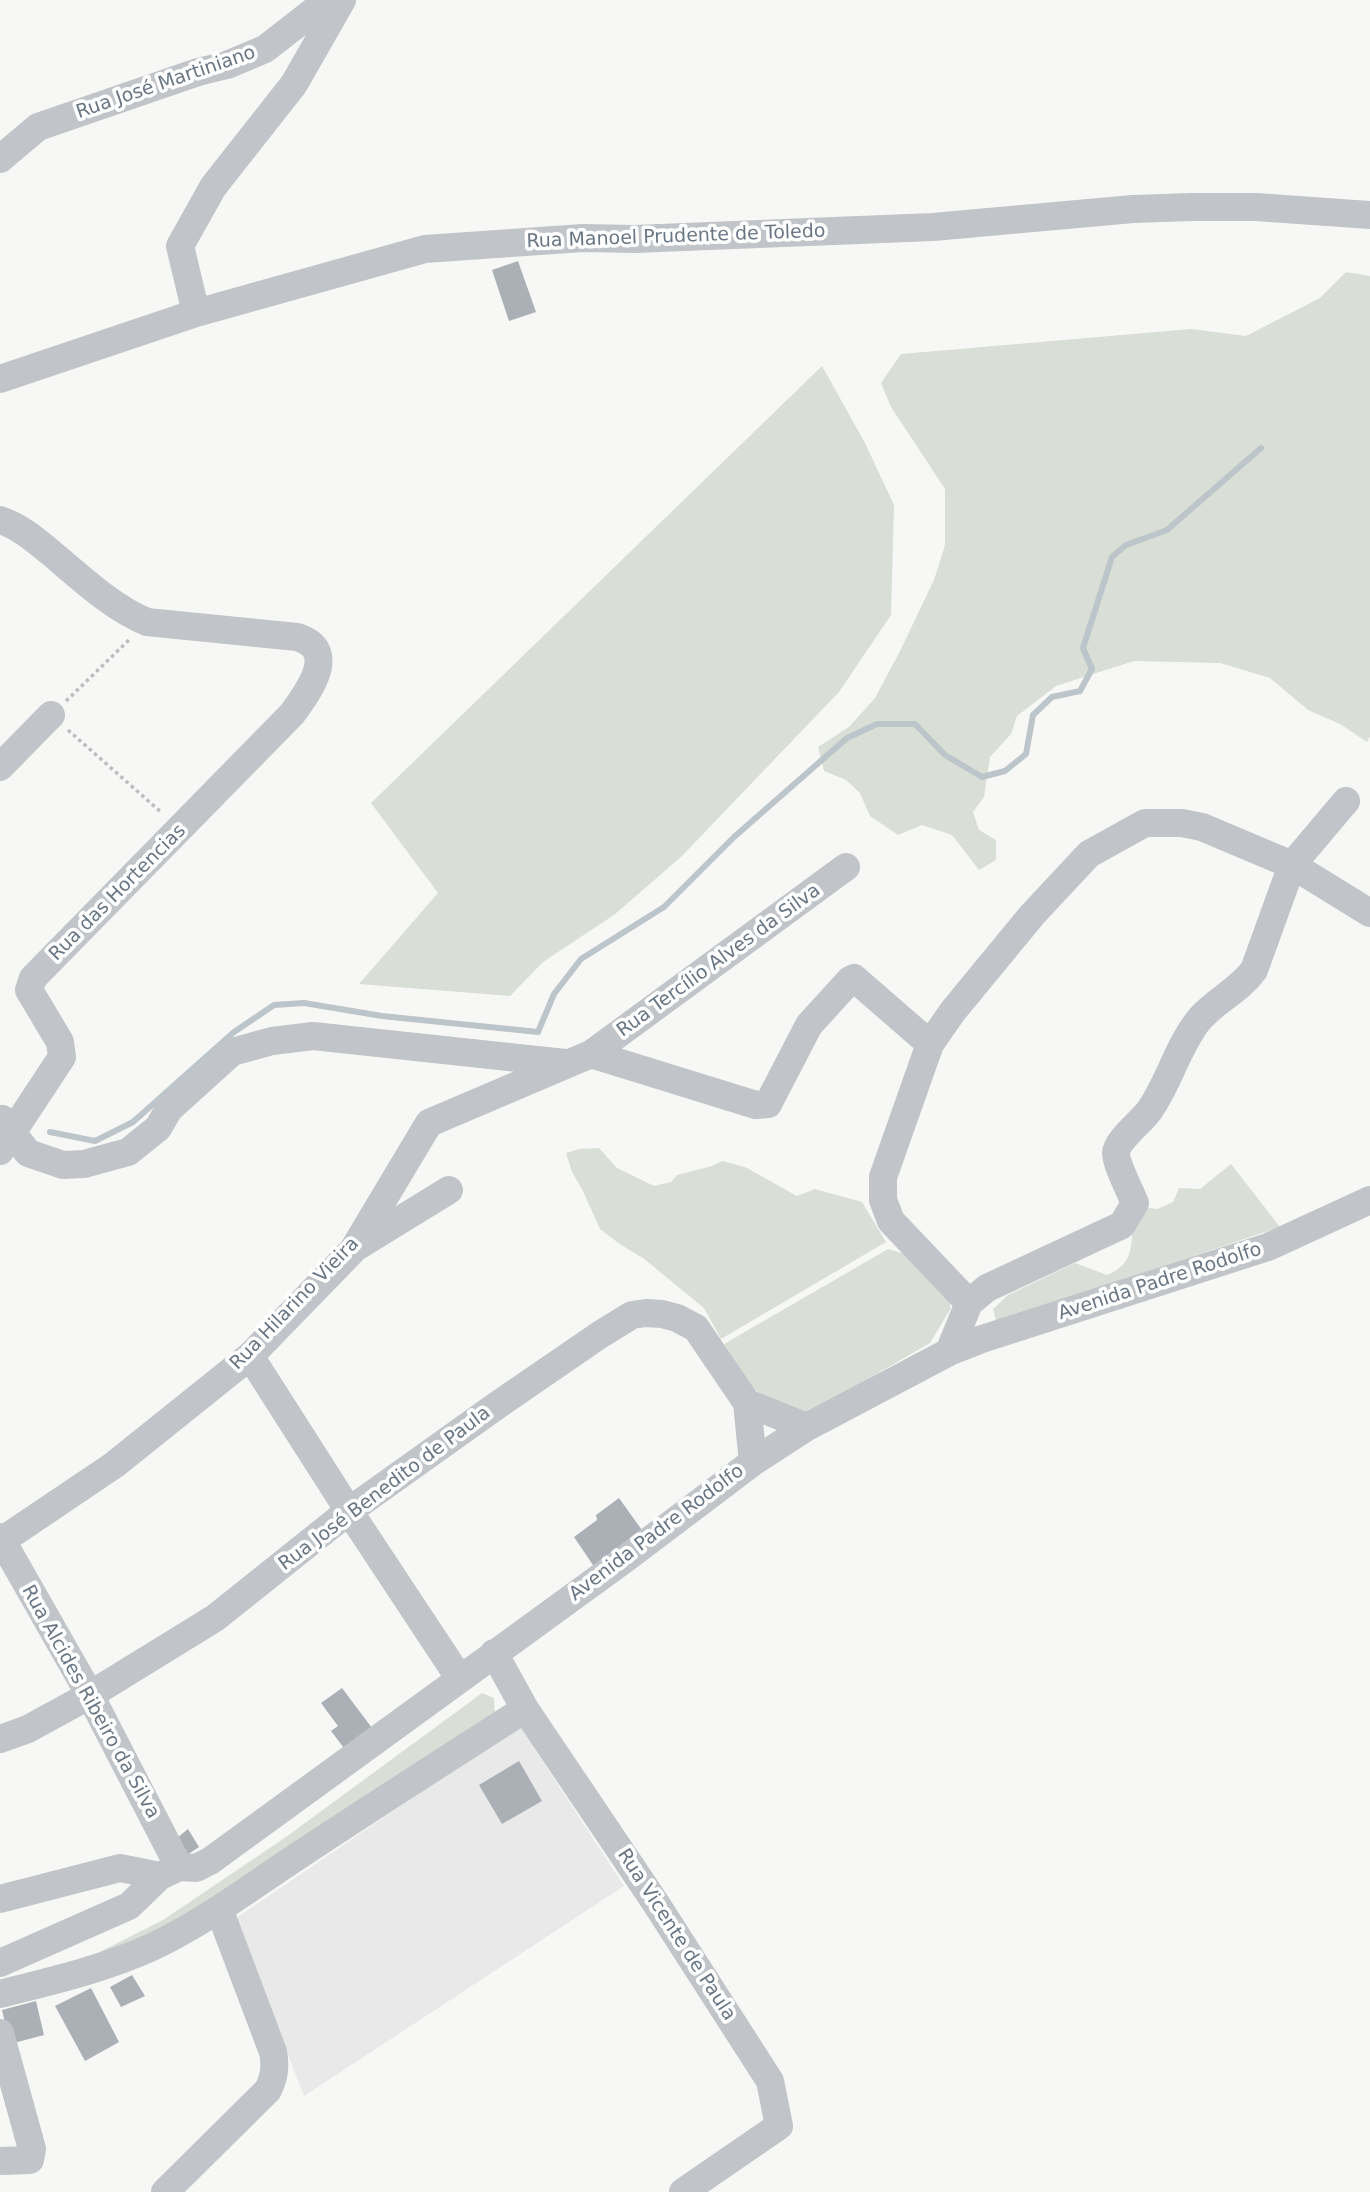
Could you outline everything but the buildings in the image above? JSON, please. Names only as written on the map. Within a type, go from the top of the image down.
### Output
[{"type":"street","name":"Rua José Martiniano","points":[[0,159],[38,127],[198,72],[227,65],[265,48],[328,0]]},
{"type":"street","points":[[196,313],[180,246],[213,187],[294,85],[342,0]]},
{"type":"street","name":"Rua Manoel Prudente de Toledo","points":[[0,379],[196,313],[425,249],[583,238],[635,239],[933,228],[1133,209],[1256,207],[1370,215]]},
{"type":"street","points":[[0,520],[29,535],[105,596],[147,622]]},
{"type":"street","name":"Rua das Hortencias","points":[[4,1134],[62,1057],[61,1042],[29,990],[33,978],[292,713],[305,696],[319,666],[317,651],[308,642],[297,637],[147,622]]},
{"type":"street","points":[[0,767],[51,715]]},
{"type":"street","points":[[949,1352],[970,1303],[987,1288],[1122,1225],[1135,1203],[1116,1155],[1118,1145],[1159,1096],[1199,1020],[1245,982],[1254,970],[1292,865],[1346,801]]},
{"type":"street","points":[[970,1303],[891,1221],[882,1192],[884,1172],[930,1044],[953,1011],[1023,925],[1089,854],[1145,823],[1182,823],[1202,827],[1292,865],[1370,913]]},
{"type":"street","name":"Rua Tercílio Alves da Silva","points":[[580,1059],[846,867]]},
{"type":"street","points":[[4,1134],[28,1153],[63,1165],[84,1164],[128,1152],[158,1128],[169,1109],[233,1052],[272,1041],[313,1036],[580,1059],[756,1105],[768,1104],[809,1025],[854,978],[930,1044]]},
{"type":"street","name":"Rua Hilarino Vieira","points":[[1,1540],[114,1465],[250,1356],[353,1250],[429,1123],[580,1059]]},
{"type":"street","points":[[353,1250],[449,1190]]},
{"type":"street","name":"Avenida Padre Rodolfo","points":[[169,1871],[196,1868],[209,1861],[625,1559],[753,1462],[807,1427],[949,1352],[1268,1247],[1370,1200]]},
{"type":"street","name":"Rua José Benedito de Paula","points":[[0,1739],[28,1729],[90,1696],[215,1618],[349,1511],[533,1381],[632,1315],[662,1314],[696,1328],[747,1403]]},
{"type":"street","points":[[250,1356],[460,1679]]},
{"type":"street","points":[[753,1462],[747,1403],[807,1427]]},
{"type":"street","name":"Rua Alcides Ribeiro da Silva","points":[[1,1540],[90,1696],[169,1871]]},
{"type":"street","name":"Rua Vicente de Paula","points":[[494,1653],[525,1709],[655,1902],[770,2081],[779,2126],[683,2192]]},
{"type":"street","points":[[0,1994],[83,1973],[120,1960],[175,1935],[525,1709]]},
{"type":"street","points":[[0,1899],[120,1868],[169,1871]]},
{"type":"street","points":[[0,1963],[129,1906],[169,1871]]},
{"type":"street","points":[[165,2192],[268,2090],[274,2078],[276,2064],[273,2053],[219,1909]]},
{"type":"street","points":[[0,2033],[32,2149],[30,2160],[0,2161]]},
{"type":"path","points":[[147,622],[51,715],[181,829]]},
{"type":"shaded area","points":[[1346,272],[1370,276],[1370,736],[1367,742],[1340,724],[1308,710],[1270,678],[1220,663],[1134,661],[1056,686],[1017,716],[1011,734],[990,757],[984,797],[973,812],[979,830],[996,840],[996,860],[979,870],[952,835],[922,825],[898,835],[870,816],[860,793],[846,780],[824,771],[818,747],[849,727],[875,698],[934,580],[945,545],[945,489],[891,407],[881,383],[901,354],[1191,329],[1246,336],[1320,298]]},
{"type":"shaded area","points":[[822,366],[865,443],[894,505],[891,615],[839,692],[682,856],[614,915],[543,962],[510,996],[359,984],[438,893],[371,803]]},
{"type":"shaded area","points":[[599,1148],[617,1168],[654,1186],[671,1182],[677,1175],[722,1161],[745,1167],[797,1196],[815,1189],[862,1202],[886,1242],[721,1339],[704,1308],[643,1258],[600,1229],[572,1172],[566,1153]]},
{"type":"shaded area","points":[[1231,1164],[1280,1227],[996,1321],[993,1309],[1008,1295],[1075,1263],[1107,1275],[1116,1270],[1123,1265],[1130,1252],[1134,1216],[1143,1207],[1157,1209],[1173,1202],[1179,1188],[1200,1189]]},
{"type":"shaded area","points":[[888,1249],[905,1254],[948,1297],[951,1308],[930,1343],[807,1414],[764,1398],[752,1387],[724,1344]]},
{"type":"shaded area","points":[[482,1693],[494,1698],[495,1717],[166,1932],[52,1976],[163,1920],[286,1837]]},
{"type":"shaded area","points":[[519,1725],[624,1886],[304,2096],[235,1919]]},
{"type":"waterway","points":[[50,1132],[95,1141],[133,1122],[234,1032],[274,1005],[304,1003],[382,1016],[538,1032],[554,994],[581,959],[664,907],[734,837],[847,738],[877,724],[915,724],[945,755],[982,777],[1005,771],[1026,754],[1033,715],[1052,697],[1080,691],[1092,669],[1083,648],[1112,557],[1126,545],[1167,530],[1261,448]]}]
